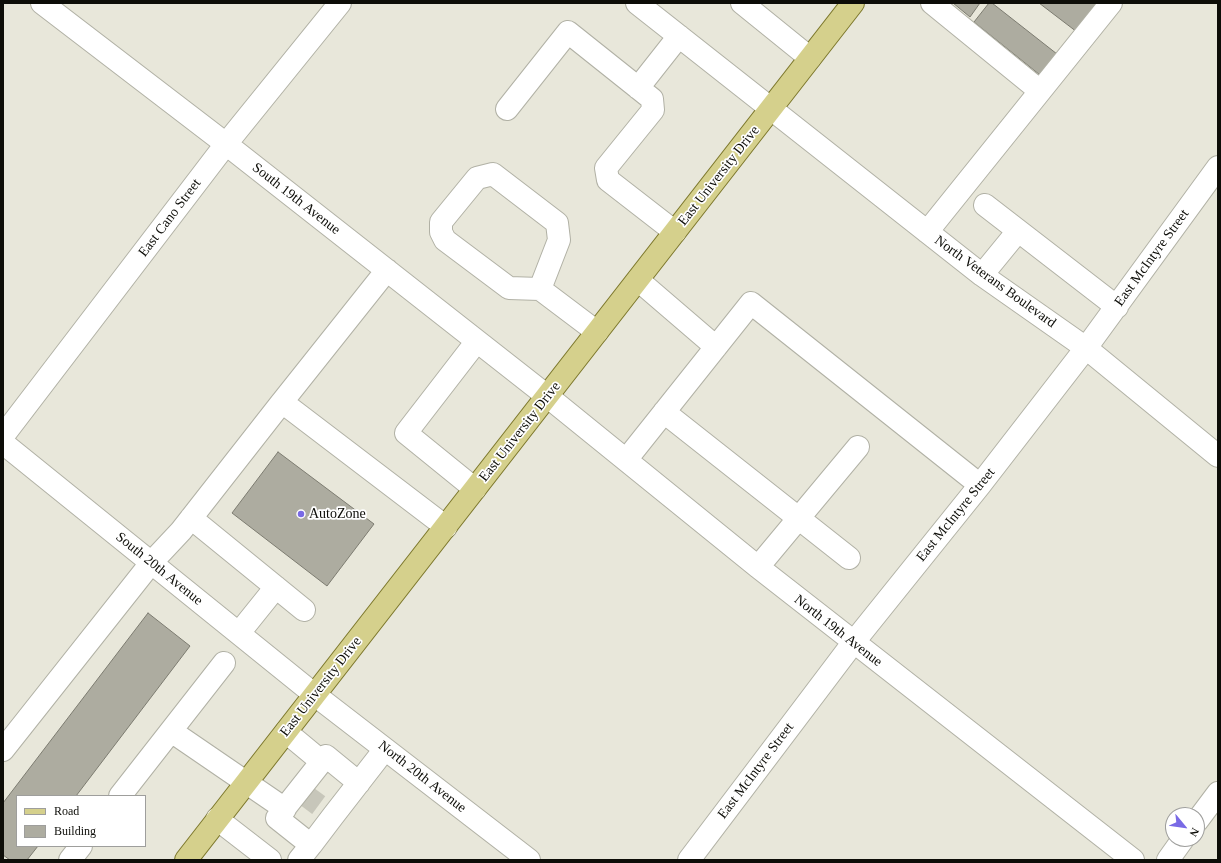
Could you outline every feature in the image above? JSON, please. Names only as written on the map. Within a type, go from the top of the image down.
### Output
[{"type":"main road","name":"East University Drive","points":[[186,860],[853,3]]},
{"type":"street","name":"South 19th Avenue","points":[[42,3],[226,144],[547,396]]},
{"type":"street","name":"East Cano Street","points":[[3,436],[226,144],[340,3]]},
{"type":"street","points":[[742,3],[810,58]]},
{"type":"street","points":[[932,3],[1040,91]]},
{"type":"street","points":[[927,232],[1111,3]]},
{"type":"street","name":"North Veterans Boulevard","points":[[640,4],[982,275],[1086,348],[1218,456]]},
{"type":"street","points":[[507,109],[568,32],[652,99],[653,110],[606,168],[608,180],[675,232]]},
{"type":"street","points":[[638,88],[679,36]]},
{"type":"street","name":"East McIntyre Street","points":[[689,860],[853,643],[980,485],[1086,348],[1218,167]]},
{"type":"street","points":[[540,289],[559,240],[557,222],[494,174],[477,178],[441,222],[441,232],[445,240],[509,288],[540,289],[597,332]]},
{"type":"street","points":[[985,205],[1117,307]]},
{"type":"street","points":[[982,275],[1018,231]]},
{"type":"street","points":[[3,750],[151,563],[191,518],[387,270]]},
{"type":"street","points":[[638,280],[716,346]]},
{"type":"street","points":[[626,460],[751,303],[980,485]]},
{"type":"street","points":[[475,489],[406,433],[477,341]]},
{"type":"street","name":"North 19th Avenue","points":[[547,396],[853,643],[1133,860]]},
{"type":"street","points":[[282,402],[446,527]]},
{"type":"street","points":[[664,412],[849,558]]},
{"type":"street","name":"South 20th Avenue","points":[[3,443],[315,695]]},
{"type":"street","points":[[758,567],[858,447]]},
{"type":"street","points":[[191,518],[304,610]]},
{"type":"street","points":[[239,633],[276,587]]},
{"type":"street","points":[[121,795],[224,663]]},
{"type":"street","name":"North 20th Avenue","points":[[315,695],[529,860]]},
{"type":"street","points":[[171,731],[285,809]]},
{"type":"street","points":[[286,732],[321,761]]},
{"type":"street","points":[[359,783],[326,756],[300,791],[277,818],[305,852],[327,811],[359,783],[385,748]]},
{"type":"street","points":[[1205,810],[1218,793]]},
{"type":"street","points":[[218,819],[270,860]]},
{"type":"street","points":[[70,860],[80,847]]},
{"type":"street","points":[[1168,860],[1178,847]]},
{"type":"building","points":[[953,3],[980,3],[970,17]]},
{"type":"building","points":[[989,3],[992,3],[1057,54],[1040,75],[974,22]]},
{"type":"building","points":[[1039,3],[1098,3],[1077,32]]},
{"type":"building","points":[[278,452],[374,524],[327,586],[232,513]]},
{"type":"building","points":[[148,613],[190,646],[77,795],[16,795],[16,847],[37,847],[27,860],[10,860],[3,855],[3,803]]},
{"type":"tunnel","points":[[301,792],[320,806]]},
{"type":"place","name":"AutoZone","points":[[301,514]]}]
